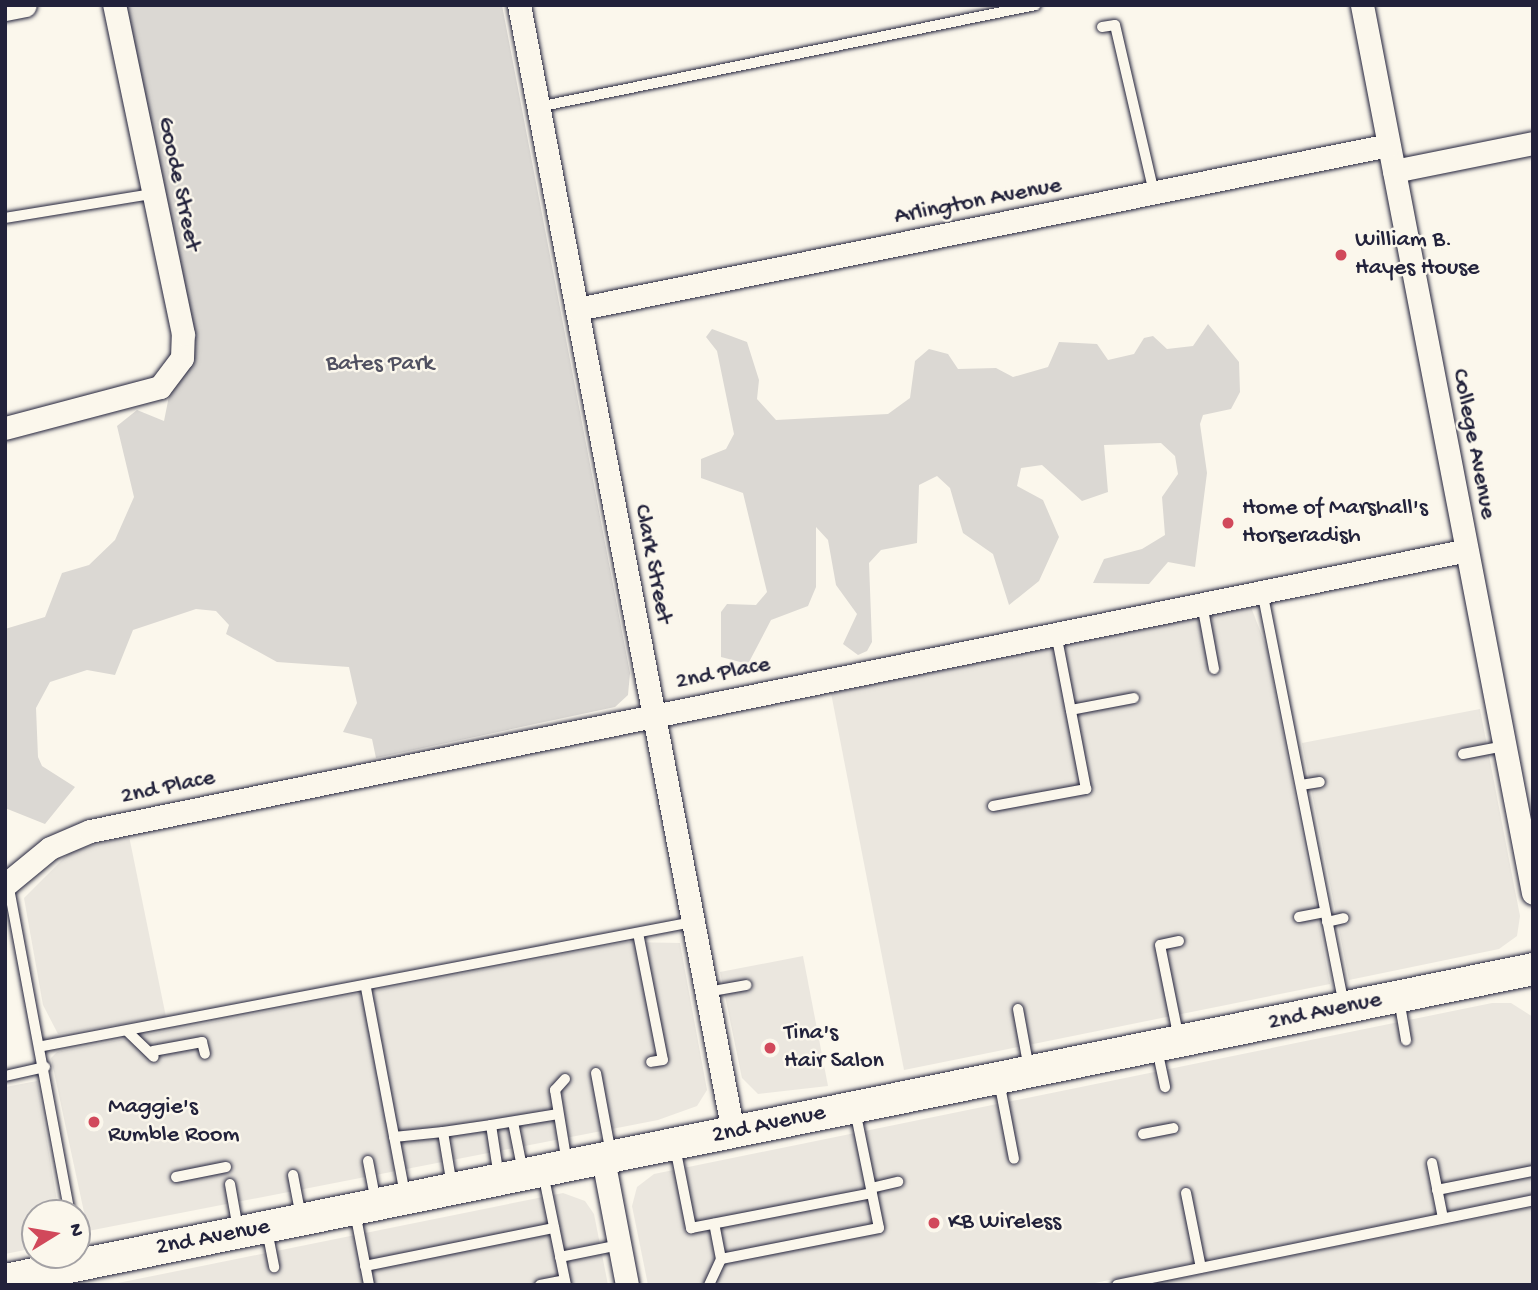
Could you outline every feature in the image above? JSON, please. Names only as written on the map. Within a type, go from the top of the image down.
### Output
[{"type":"main road","name":"2nd Avenue","points":[[91,1265],[252,1230],[1533,969]]},
{"type":"main road","name":"2nd Avenue","points":[[5,1280],[75,1269]]},
{"type":"street","points":[[5,9],[25,5]]},
{"type":"street","name":"Goode Street","points":[[5,428],[132,397],[176,374],[183,334],[114,5]]},
{"type":"street","name":"Clark Street","points":[[519,5],[733,1132]]},
{"type":"street","name":"College Avenue","points":[[1367,6],[1389,145],[1532,884]]},
{"type":"street","points":[[1394,171],[1533,143]]},
{"type":"street","name":"Arlington Avenue","points":[[577,309],[1389,145]]},
{"type":"street","name":"2nd Place","points":[[7,884],[50,848],[90,831],[1467,550]]},
{"type":"street","points":[[607,1158],[627,1285]]},
{"type":"lane","points":[[538,107],[1036,5]]},
{"type":"lane","points":[[1102,27],[1115,25],[1154,193]]},
{"type":"lane","points":[[5,218],[152,194]]},
{"type":"lane","points":[[1262,592],[1344,1007]]},
{"type":"lane","points":[[1202,604],[1214,669]]},
{"type":"lane","points":[[993,806],[1086,789],[1056,633]]},
{"type":"lane","points":[[1071,710],[1134,698]]},
{"type":"lane","points":[[1463,754],[1504,746]]},
{"type":"lane","points":[[1300,785],[1320,782]]},
{"type":"lane","points":[[7,884],[43,1046],[68,1199]]},
{"type":"lane","points":[[1299,917],[1344,918]]},
{"type":"lane","points":[[43,1046],[366,988],[693,922]]},
{"type":"lane","points":[[638,933],[663,1060],[652,1062]]},
{"type":"lane","points":[[1165,1087],[1168,1044],[1160,945],[1179,941]]},
{"type":"lane","points":[[707,992],[746,985]]},
{"type":"lane","points":[[366,988],[394,1137],[365,1266],[369,1285]]},
{"type":"lane","points":[[1398,997],[1406,1040]]},
{"type":"lane","points":[[1017,1009],[1029,1072]]},
{"type":"lane","points":[[127,1031],[153,1054],[202,1042],[205,1054]]},
{"type":"lane","points":[[5,1076],[45,1067]]},
{"type":"lane","points":[[596,1073],[607,1158]]},
{"type":"lane","points":[[999,1078],[1014,1159]]},
{"type":"lane","points":[[533,1173],[558,1114],[555,1090],[565,1079]]},
{"type":"lane","points":[[721,1259],[879,1228],[855,1107]]},
{"type":"lane","points":[[394,1137],[558,1114]]},
{"type":"lane","points":[[513,1122],[554,1228],[565,1282],[540,1285]]},
{"type":"lane","points":[[491,1125],[533,1173]]},
{"type":"lane","points":[[1143,1134],[1173,1128]]},
{"type":"lane","points":[[443,1132],[453,1189]]},
{"type":"lane","points":[[674,1144],[691,1228],[898,1182]]},
{"type":"lane","points":[[368,1161],[379,1204]]},
{"type":"lane","points":[[1432,1163],[1443,1218]]},
{"type":"lane","points":[[176,1177],[226,1167]]},
{"type":"lane","points":[[1437,1190],[1533,1171]]},
{"type":"lane","points":[[293,1175],[302,1220]]},
{"type":"lane","points":[[230,1184],[252,1230],[274,1267]]},
{"type":"lane","points":[[1186,1194],[1201,1268]]},
{"type":"lane","points":[[1117,1285],[1533,1200]]},
{"type":"lane","points":[[709,1285],[721,1259],[714,1224]]},
{"type":"lane","points":[[365,1266],[554,1228]]},
{"type":"lane","points":[[560,1257],[619,1245]]},
{"type":"lane","points":[[1184,1271],[1187,1285]]},
{"type":"shaded area","points":[[1251,607],[1267,649],[1330,984],[904,1070],[831,693]]},
{"type":"shaded area","points":[[1480,709],[1520,916],[1517,936],[1499,949],[1349,980],[1302,743]]},
{"type":"shaded area","points":[[129,836],[166,1017],[58,1034],[43,1005],[24,898],[71,851]]},
{"type":"shaded area","points":[[628,942],[680,943],[707,1090],[697,1106],[658,1120],[91,1230],[91,1199],[81,1199],[51,1058],[57,1052]]},
{"type":"shaded area","points":[[803,956],[828,1086],[758,1094],[742,1078],[720,972]]},
{"type":"shaded area","points":[[1492,1003],[1511,1003],[1533,1017],[1533,1194],[1085,1285],[648,1285],[632,1206],[637,1187],[654,1174]]},
{"type":"shaded area","points":[[37,1081],[57,1199],[21,1199],[21,1251],[5,1254],[5,1087]]},
{"type":"shaded area","points":[[563,1193],[585,1201],[594,1214],[608,1285],[108,1285]]},
{"type":"shaded area","points":[[1533,1207],[1533,1285],[1147,1285]]},
{"type":"green space","name":"Bates Park","points":[[126,5],[502,5],[630,673],[628,695],[615,707],[376,758],[372,739],[343,732],[357,703],[349,667],[277,662],[226,634],[229,625],[216,611],[196,609],[133,630],[115,675],[87,670],[50,682],[36,708],[38,757],[42,766],[75,787],[45,824],[5,808],[5,629],[45,617],[62,573],[89,565],[115,540],[134,497],[117,426],[137,410],[164,421],[170,391],[191,358]]},
{"type":"green space","points":[[1208,324],[1239,362],[1240,392],[1231,409],[1203,415],[1200,424],[1207,473],[1195,567],[1168,562],[1149,584],[1093,583],[1104,559],[1142,549],[1165,535],[1162,497],[1178,474],[1175,456],[1161,443],[1104,445],[1108,492],[1082,501],[1042,465],[1021,468],[1017,486],[1043,500],[1059,537],[1039,581],[1009,605],[993,554],[963,533],[950,488],[937,476],[919,485],[917,543],[881,550],[869,563],[872,642],[867,651],[858,655],[843,644],[857,614],[836,585],[828,540],[816,527],[816,587],[808,606],[771,620],[748,664],[721,657],[721,612],[727,604],[756,605],[767,592],[743,493],[701,478],[701,459],[726,449],[734,434],[717,351],[706,337],[712,329],[747,342],[759,380],[757,399],[776,420],[888,414],[910,398],[915,361],[929,349],[948,354],[958,369],[996,368],[1013,377],[1048,367],[1059,342],[1097,344],[1108,360],[1134,354],[1144,338],[1153,336],[1167,349],[1193,346]]},
{"type":"place","name":"William B. Hayes House","points":[[1341,255]]},
{"type":"place","name":"Home of Marshall's Horseradish","points":[[1228,523]]},
{"type":"place","name":"Tina's Hair Salon","points":[[770,1048]]},
{"type":"place","name":"Maggie's Rumble Room","points":[[94,1122]]},
{"type":"place","name":"KB Wireless","points":[[934,1223]]}]
